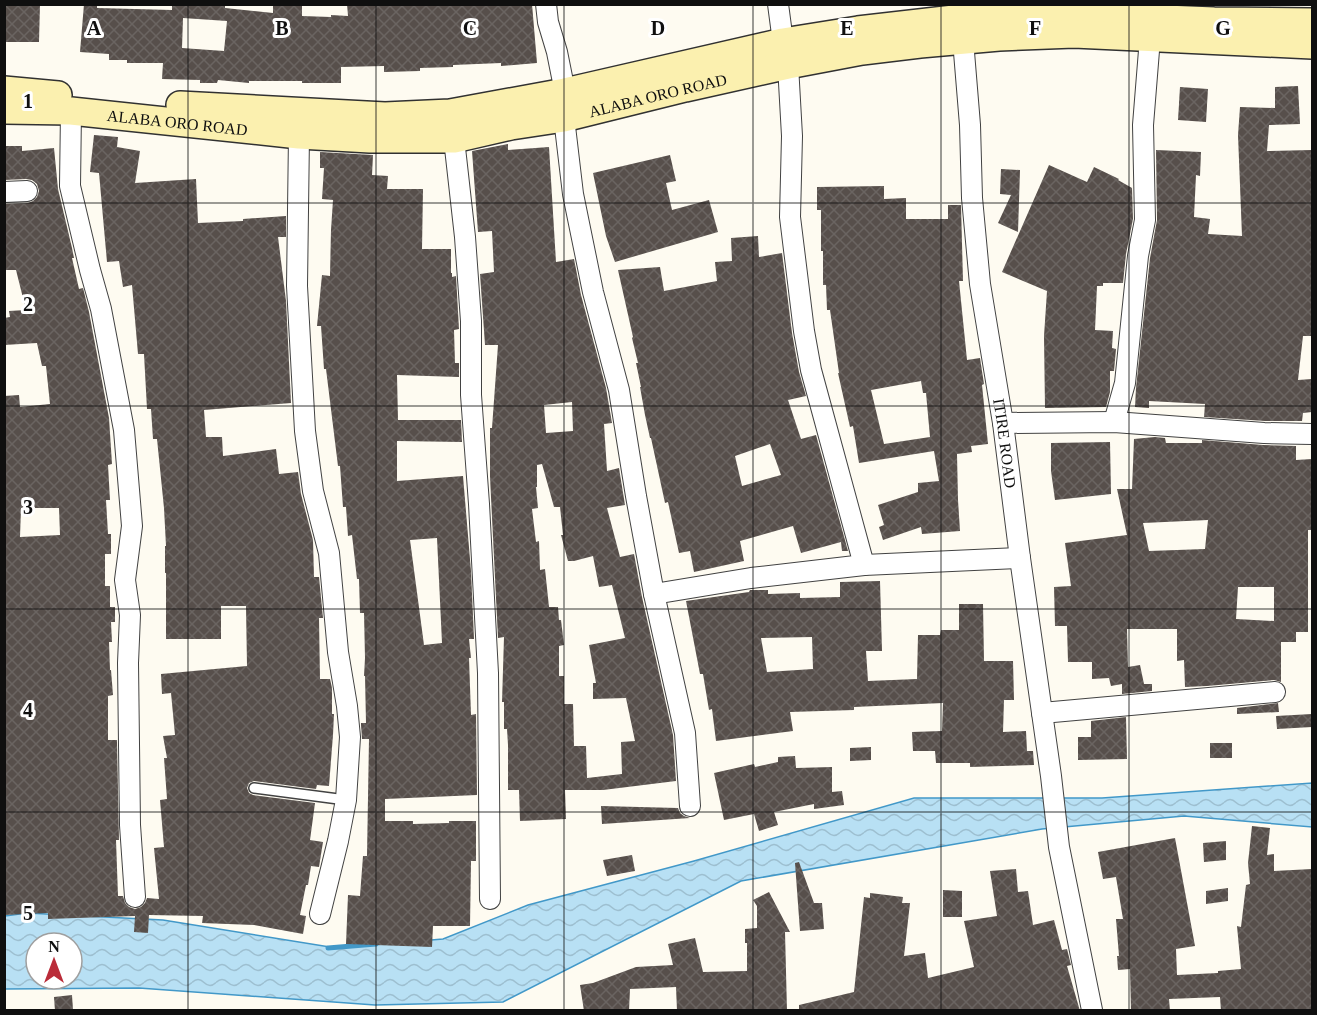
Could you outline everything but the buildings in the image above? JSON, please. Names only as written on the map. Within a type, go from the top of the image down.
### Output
[{"type":"main road","name":"ALABA ORO ROAD","points":[[4,90],[199,106],[384,116],[564,105],[685,88],[785,53],[862,51],[963,21],[1066,15],[1214,31],[1312,45]]},
{"type":"main road","name":"ALABA ORO ROAD","points":[[963,21],[999,37],[1074,33],[1150,38],[1312,22]]},
{"type":"main road","name":"ALABA ORO ROAD","points":[[4,110],[71,111],[299,135],[370,139],[454,139],[511,126],[564,105]]},
{"type":"street","points":[[546,4],[548,22],[557,52],[573,194],[593,292],[619,390],[654,594],[684,733],[690,806]]},
{"type":"street","points":[[778,4],[792,136],[790,217],[804,332],[864,565]]},
{"type":"street","name":"ITIRE ROAD","points":[[963,21],[972,198],[980,284],[1003,423],[1059,847],[1092,1009]]},
{"type":"street","points":[[1114,422],[1125,383],[1138,256],[1145,220],[1143,124],[1150,38]]},
{"type":"street","points":[[71,111],[70,186],[101,309],[124,430],[132,526],[125,580],[130,615],[128,663],[130,825],[135,897]]},
{"type":"street","points":[[299,135],[297,286],[305,431],[313,491],[329,553],[338,652],[350,737],[346,800],[320,914]]},
{"type":"street","points":[[454,139],[465,237],[470,311],[471,395],[488,674],[490,898]]},
{"type":"street","points":[[4,192],[27,191]]},
{"type":"street","points":[[1003,423],[1114,422],[1264,433],[1312,434]]},
{"type":"street","points":[[654,594],[751,578],[864,565],[1020,558]]},
{"type":"street","points":[[1042,713],[1275,692]]},
{"type":"lane","points":[[254,788],[346,800]]},
{"type":"water","points":[[1312,783],[1312,827],[1184,816],[1042,829],[741,881],[503,1002],[375,1005],[139,988],[84,988],[84,931],[24,931],[24,989],[5,989],[5,916],[27,913],[163,920],[336,948],[443,939],[528,905],[694,861],[914,798],[1102,798]]},
{"type":"waterway","points":[[328,948],[376,944]]}]
